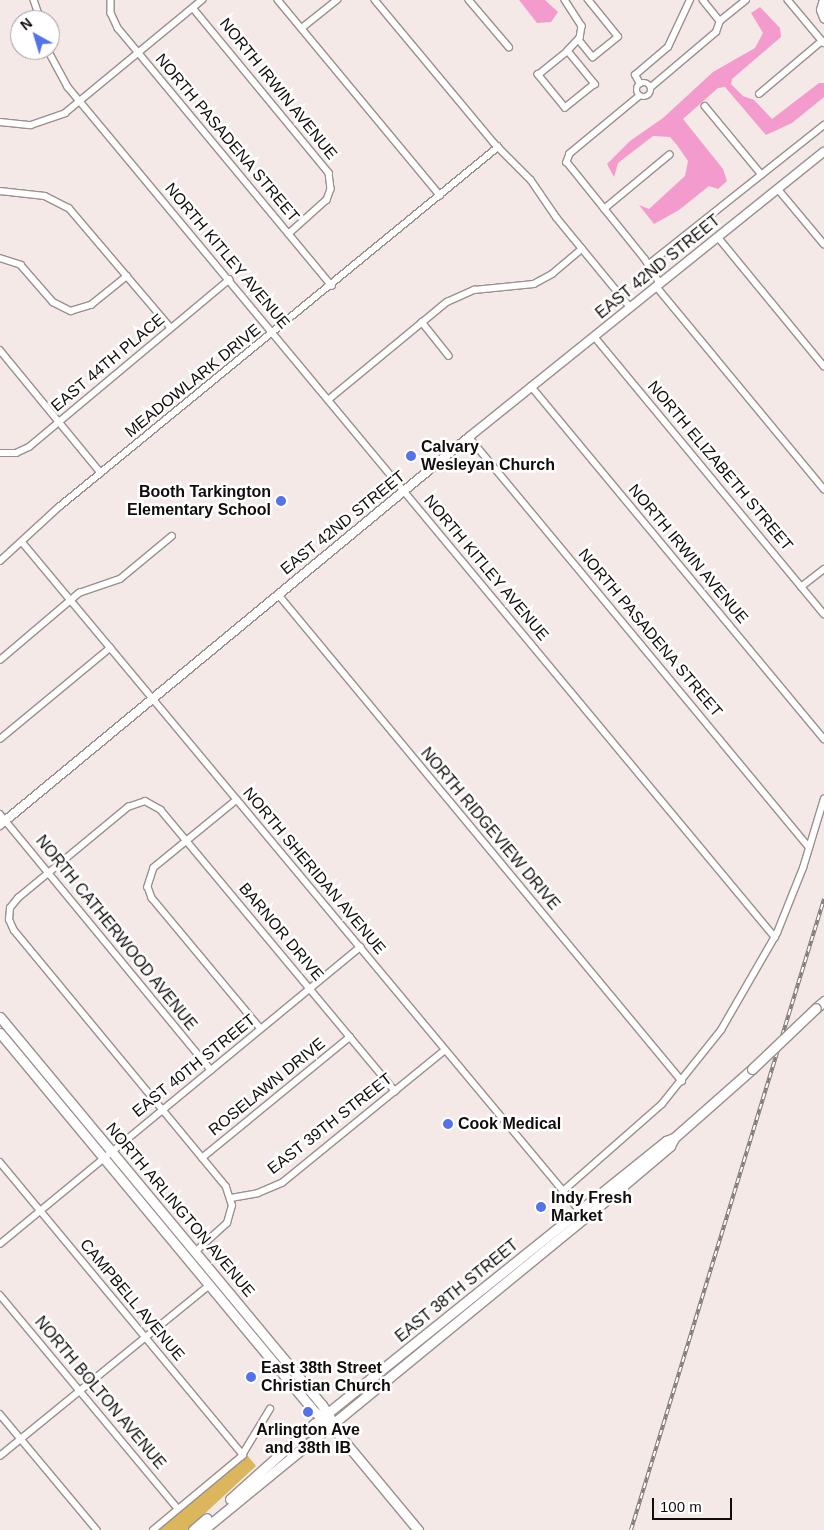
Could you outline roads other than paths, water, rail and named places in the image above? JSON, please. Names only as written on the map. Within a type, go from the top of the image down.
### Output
[{"type":"main road","name":"EAST 38TH STREET","points":[[193,1530],[321,1419],[670,1146],[674,1138],[752,1069],[824,1001]]},
{"type":"main road","name":"NORTH ARLINGTON AVENUE","points":[[0,1017],[329,1413]]},
{"type":"main road","name":"NORTH ARLINGTON AVENUE","points":[[1,1036],[321,1419],[330,1424],[418,1530]]},
{"type":"main road","name":"EAST 38TH STREET","points":[[203,1530],[583,1214]]},
{"type":"main road","points":[[329,1413],[330,1424]]},
{"type":"street","points":[[0,122],[24,126],[43,123],[63,114],[202,0]]},
{"type":"street","points":[[278,0],[440,196]]},
{"type":"street","points":[[302,28],[337,0]]},
{"type":"street","points":[[375,0],[498,147],[531,180],[582,249],[630,307]]},
{"type":"street","points":[[469,0],[509,47]]},
{"type":"street","points":[[565,0],[580,21],[579,40],[538,75],[565,108],[595,84],[568,51]]},
{"type":"street","points":[[579,40],[593,57],[618,37],[588,0]]},
{"type":"street","points":[[640,84],[635,75],[668,47],[690,0]]},
{"type":"street","points":[[703,0],[720,21]]},
{"type":"street","points":[[746,0],[720,21],[716,32],[651,86],[649,96],[640,96],[570,154],[567,161],[648,265],[658,285],[824,489]]},
{"type":"street","points":[[759,94],[823,42],[788,0]]},
{"type":"street","points":[[824,0],[821,10],[824,18]]},
{"type":"street","name":"NORTH PASADENA STREET","points":[[111,2],[114,22],[332,286]]},
{"type":"street","name":"NORTH IRWIN AVENUE","points":[[193,8],[329,174],[331,188],[327,200],[289,234]]},
{"type":"street","name":"NORTH KITLEY AVENUE","points":[[53,60],[59,74],[80,101],[775,937]]},
{"type":"street","points":[[640,84],[646,83],[651,86]]},
{"type":"street","points":[[640,84],[637,90],[640,96]]},
{"type":"street","points":[[705,106],[762,175]]},
{"type":"street","name":"EAST 42ND STREET","points":[[648,265],[824,125]]},
{"type":"street","name":"MEADOWLARK DRIVE","points":[[0,561],[23,543],[101,473],[332,286],[498,147]]},
{"type":"street","name":"EAST 42ND STREET","points":[[2,820],[531,386],[824,152]]},
{"type":"street","points":[[604,209],[669,155]]},
{"type":"street","points":[[778,189],[824,244]]},
{"type":"street","points":[[0,191],[45,196],[65,205],[171,328]]},
{"type":"street","points":[[718,237],[824,366]]},
{"type":"street","points":[[328,400],[447,302],[462,294],[484,289],[519,288],[541,281],[582,249]]},
{"type":"street","points":[[0,258],[19,264],[53,302],[71,310],[90,306],[127,276]]},
{"type":"street","name":"EAST 44TH PLACE","points":[[0,453],[20,452],[59,422],[229,280]]},
{"type":"street","points":[[422,322],[449,356]]},
{"type":"street","name":"NORTH ELIZABETH STREET","points":[[594,336],[824,614]]},
{"type":"street","points":[[0,350],[101,473]]},
{"type":"street","name":"NORTH IRWIN AVENUE","points":[[531,386],[824,739]]},
{"type":"street","name":"NORTH PASADENA STREET","points":[[469,437],[809,847]]},
{"type":"street","points":[[0,660],[71,600],[87,590],[120,578],[172,536]]},
{"type":"street","name":"NORTH SHERIDAN AVENUE","points":[[23,543],[583,1214]]},
{"type":"street","points":[[802,587],[824,569]]},
{"type":"street","name":"NORTH RIDGEVIEW DRIVE","points":[[278,594],[682,1081]]},
{"type":"street","points":[[0,739],[110,648]]},
{"type":"street","points":[[563,1191],[622,1142],[682,1081],[732,1012],[775,937],[809,847],[824,799]]},
{"type":"street","points":[[237,800],[187,841],[150,875],[148,887],[152,898],[261,1029]]},
{"type":"street","name":"BARNOR DRIVE","points":[[49,873],[128,807],[139,802],[149,802],[159,808],[394,1091]]},
{"type":"street","name":"NORTH CATHERWOOD AVENUE","points":[[2,820],[49,873],[211,1070]]},
{"type":"street","points":[[49,873],[12,904],[9,914],[14,930],[224,1184],[231,1198],[231,1211],[226,1225],[195,1252]]},
{"type":"street","name":"EAST 40TH STREET","points":[[0,1244],[360,947]]},
{"type":"street","name":"ROSELAWN DRIVE","points":[[202,1158],[350,1037]]},
{"type":"street","name":"EAST 39TH STREET","points":[[231,1198],[258,1193],[282,1183],[445,1050]]},
{"type":"street","name":"CAMPBELL AVENUE","points":[[0,1162],[243,1455]]},
{"type":"street","points":[[0,1456],[210,1285]]},
{"type":"street","name":"NORTH BOLTON AVENUE","points":[[0,1295],[178,1509]]},
{"type":"street","points":[[152,1530],[243,1455],[270,1409]]},
{"type":"street","points":[[0,1414],[97,1530]]},
{"type":"railway","points":[[631,1530],[824,899]]},
{"type":"place","name":"Calvary Wesleyan Church","points":[[411,456]]},
{"type":"place","name":"Booth Tarkington Elementary School","points":[[281,501]]},
{"type":"place","name":"Cook Medical","points":[[448,1124]]},
{"type":"place","name":"Indy Fresh Market","points":[[541,1207]]},
{"type":"place","name":"East 38th Street Christian Church","points":[[251,1377]]},
{"type":"place","name":"Arlington Ave and 38th IB","points":[[308,1412]]}]
